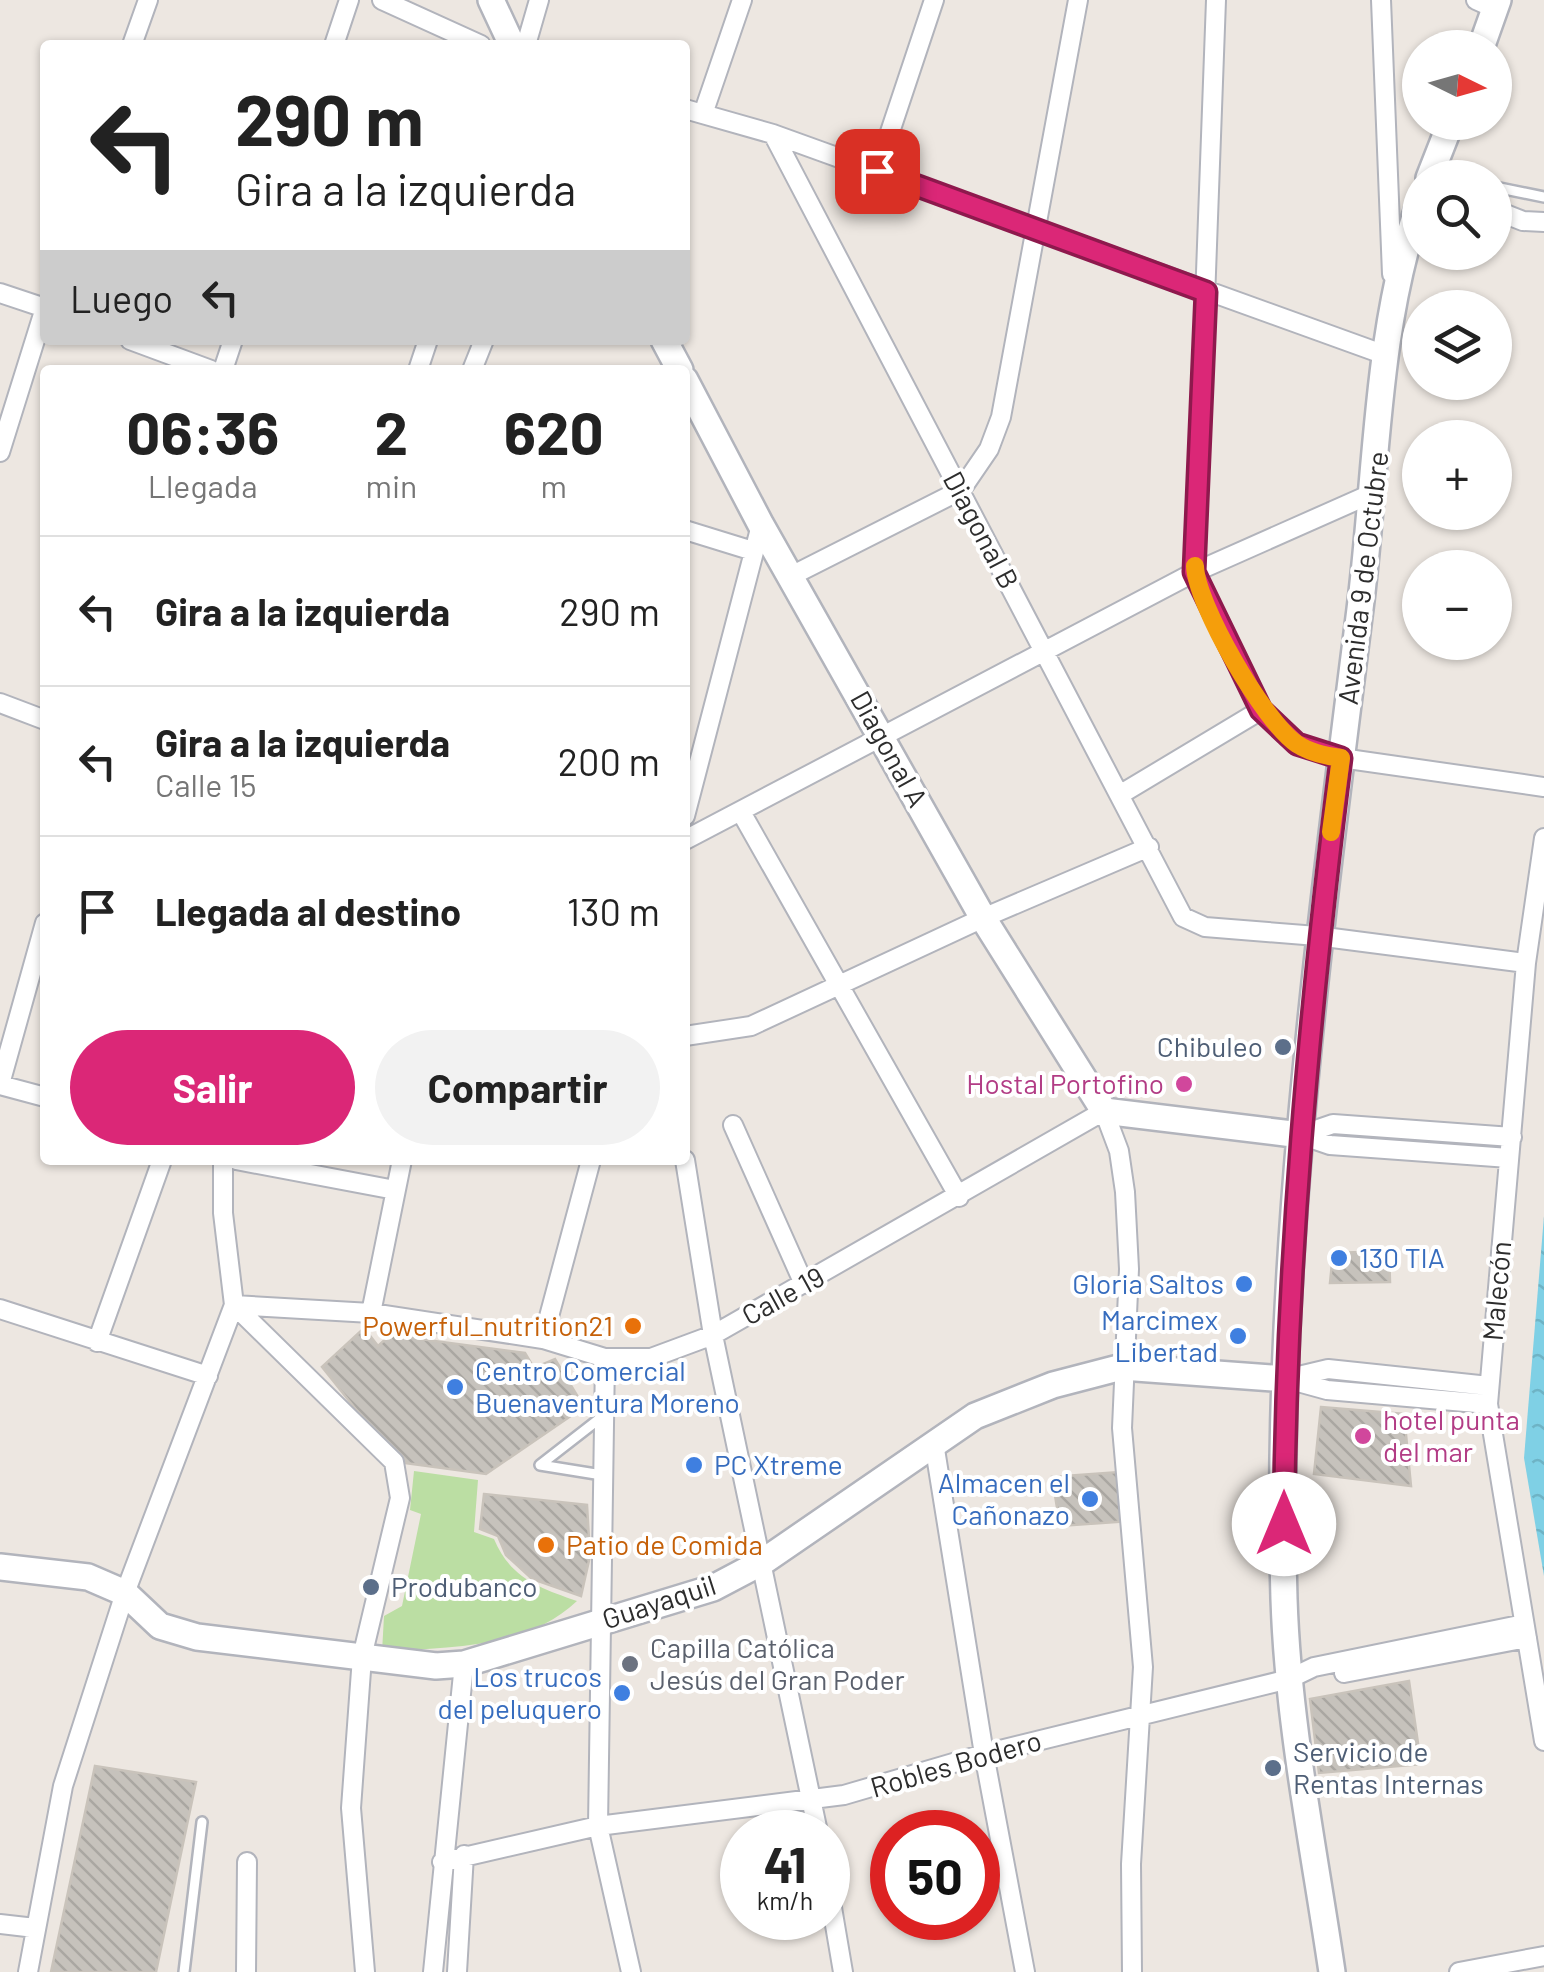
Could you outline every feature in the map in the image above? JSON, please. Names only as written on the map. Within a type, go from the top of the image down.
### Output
[{"type":"street","points":[[134,40],[148,0]]},
{"type":"street","points":[[336,40],[349,0]]},
{"type":"street","points":[[382,0],[470,40]]},
{"type":"street","points":[[491,0],[510,40]]},
{"type":"street","points":[[527,40],[539,0]]},
{"type":"street","points":[[742,0],[694,111],[773,134],[1388,356]]},
{"type":"street","points":[[877,171],[934,0]]},
{"type":"street","points":[[790,576],[961,490],[989,450],[1000,417],[1038,228],[1078,0]]},
{"type":"street","points":[[1216,0],[1194,572],[1261,710],[1297,744],[1341,758],[1544,787]]},
{"type":"street","points":[[1381,0],[1394,307]]},
{"type":"street","points":[[1486,30],[1494,2]]},
{"type":"street","name":"Diagonal B","points":[[773,134],[1184,917],[1192,924],[1318,936]]},
{"type":"street","points":[[1512,218],[1522,222],[1544,222]]},
{"type":"street","name":"Avenida 9 de Octubre","points":[[1332,1972],[1289,1679],[1284,1599],[1293,1134],[1402,260]]},
{"type":"street","points":[[0,292],[40,306]]},
{"type":"street","points":[[0,452],[40,324]]},
{"type":"street","points":[[144,345],[198,365]]},
{"type":"street","name":"Diagonal A","points":[[690,390],[761,525],[983,918],[1104,1111]]},
{"type":"street","points":[[690,838],[1194,572],[1373,493]]},
{"type":"street","points":[[690,796],[761,525]]},
{"type":"street","points":[[690,531],[752,550]]},
{"type":"street","points":[[0,703],[40,718]]},
{"type":"street","points":[[1121,794],[1261,710]]},
{"type":"street","points":[[741,812],[959,1197]]},
{"type":"street","name":"Malecón","points":[[1544,838],[1526,963],[1489,1395],[1544,1741]]},
{"type":"street","points":[[690,1035],[751,1026],[983,918],[1148,847]]},
{"type":"street","points":[[1318,936],[1526,963]]},
{"type":"street","points":[[40,941],[0,1084],[40,1096]]},
{"type":"street","points":[[1132,1972],[1131,1864],[1143,1713],[1122,1428],[1129,1269],[1119,1151],[1104,1111],[1293,1134],[1330,1145],[1509,1158]]},
{"type":"street","name":"Calle 19","points":[[234,1306],[371,1313],[543,1339],[605,1358],[652,1358],[713,1335],[1104,1111]]},
{"type":"street","points":[[1293,1134],[1333,1124],[1512,1137]]},
{"type":"street","points":[[733,1125],[804,1284]]},
{"type":"street","points":[[97,1342],[160,1165]]},
{"type":"street","points":[[28,1972],[63,1786],[125,1593],[234,1306],[223,1213],[223,1165]]},
{"type":"street","points":[[262,1165],[395,1190]]},
{"type":"street","points":[[371,1313],[401,1165]]},
{"type":"street","points":[[543,1339],[590,1165]]},
{"type":"street","points":[[685,1165],[713,1335],[815,1810]]},
{"type":"street","points":[[234,1306],[394,1462],[400,1480],[400,1498],[362,1657],[351,1808],[365,1972]]},
{"type":"street","points":[[0,1309],[208,1376]]},
{"type":"street","points":[[605,1358],[598,1826],[631,1972]]},
{"type":"street","name":"Guayaquil","points":[[0,1567],[88,1577],[125,1593],[146,1618],[197,1637],[436,1666],[464,1664],[713,1588],[764,1561],[975,1416],[1053,1385],[1122,1367],[1286,1378],[1327,1390],[1489,1395]]},
{"type":"street","points":[[934,1443],[984,1754],[1025,1972]]},
{"type":"street","name":"Robles Bodero","points":[[442,1862],[598,1826],[813,1800],[1143,1713],[1289,1679],[1314,1667],[1526,1631]]},
{"type":"street","points":[[433,1972],[464,1664]]},
{"type":"street","points":[[457,1972],[464,1855]]},
{"type":"street","points":[[246,1972],[248,1862]]},
{"type":"street","points":[[0,1924],[35,1928]]},
{"type":"street","points":[[838,1940],[843,1972]]},
{"type":"street","points":[[1459,1972],[1544,1956]]},
{"type":"lane","points":[[1512,190],[1544,197]]},
{"type":"lane","points":[[602,1476],[540,1464],[603,1416]]},
{"type":"lane","points":[[184,1972],[202,1822]]},
{"type":"green space","points":[[414,1471],[478,1480],[474,1532],[494,1539],[509,1563],[528,1580],[577,1601],[534,1629],[510,1637],[486,1643],[382,1652],[384,1616],[402,1606],[421,1514],[410,1510]]},
{"type":"water","points":[[1544,1216],[1544,1576],[1524,1458]]},
{"type":"building","points":[[1389,1251],[1390,1282],[1330,1283],[1333,1253]]},
{"type":"building","name":"Centro Comercial Buenaventura Moreno","points":[[364,1328],[378,1346],[390,1335],[525,1353],[534,1368],[555,1359],[584,1407],[486,1474],[398,1462],[322,1367]]},
{"type":"building","points":[[1321,1407],[1404,1414],[1411,1486],[1314,1474]]},
{"type":"building","name":"Almacen el Cañonazo","points":[[1119,1472],[1129,1521],[1060,1526],[1052,1477]]},
{"type":"building","name":"Patio de Comida","points":[[484,1494],[587,1505],[590,1556],[581,1596],[532,1579],[506,1555],[498,1536],[480,1529]]},
{"type":"building","points":[[1409,1681],[1421,1764],[1319,1773],[1310,1699]]},
{"type":"building","points":[[95,1766],[196,1782],[156,1972],[51,1972]]},
{"type":"slow traffic","points":[[1195,566],[1208,607],[1261,710],[1297,744],[1341,758],[1331,832]]},
{"type":"place","name":"Chibuleo","points":[[1283,1047]]},
{"type":"place","name":"Hostal Portofino","points":[[1184,1084]]},
{"type":"place","name":"130 TIA","points":[[1339,1258]]},
{"type":"place","name":"Gloria Saltos","points":[[1244,1284]]},
{"type":"place","name":"Powerful_nutrition21","points":[[633,1326]]},
{"type":"place","name":"Marcimex Libertad","points":[[1238,1336]]},
{"type":"place","name":"Centro Comercial Buenaventura Moreno","points":[[455,1387]]},
{"type":"place","name":"hotel punta del mar","points":[[1363,1436]]},
{"type":"place","name":"PC Xtreme","points":[[694,1465]]},
{"type":"place","name":"Almacen el Cañonazo","points":[[1090,1499]]},
{"type":"place","name":"Patio de Comida","points":[[546,1545]]},
{"type":"place","name":"Produbanco","points":[[371,1587]]},
{"type":"place","name":"Capilla Católica Jesús del Gran Poder","points":[[630,1664]]},
{"type":"place","name":"Los trucos del peluquero","points":[[622,1693]]},
{"type":"place","name":"Servicio de Rentas Internas","points":[[1273,1768]]},
{"type":"route","points":[[877,171],[1206,292],[1194,572],[1261,710],[1297,744],[1341,758],[1318,936],[1301,1135],[1285,1412],[1284,1524]]}]
